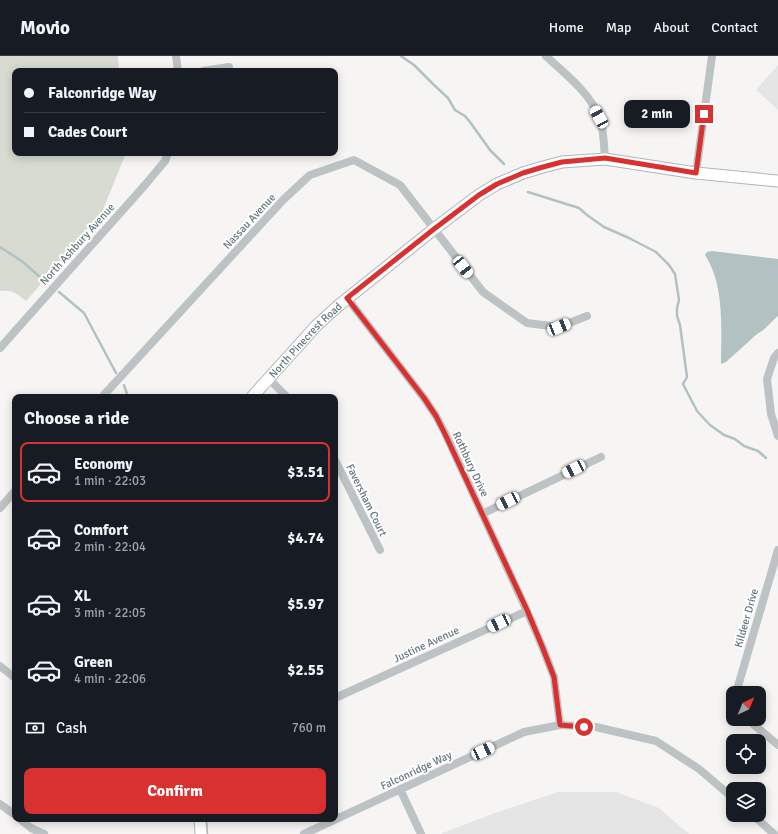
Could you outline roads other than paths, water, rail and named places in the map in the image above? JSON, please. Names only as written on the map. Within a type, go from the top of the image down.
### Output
[{"type":"street","points":[[176,56],[178,68]]},
{"type":"street","points":[[546,56],[576,84],[590,100],[599,117],[605,158]]},
{"type":"street","points":[[696,173],[712,56]]},
{"type":"street","points":[[222,68],[229,67]]},
{"type":"street","name":"North Ashbury Avenue","points":[[0,348],[145,185],[165,161],[167,156]]},
{"type":"street","name":"North Pinecrest Road","points":[[255,394],[317,325],[347,298],[479,195],[497,184],[523,173],[562,162],[605,158],[696,173],[778,181]]},
{"type":"street","name":"Nassau Avenue","points":[[105,394],[283,200],[310,175],[354,160],[400,185],[483,292],[527,323],[559,327],[587,316]]},
{"type":"street","name":"Rothbury Drive","points":[[347,298],[424,398],[436,416],[527,610],[542,646],[554,677],[560,725]]},
{"type":"street","points":[[778,353],[774,358],[767,379],[771,414],[778,436]]},
{"type":"street","points":[[268,379],[284,394]]},
{"type":"street","points":[[482,514],[601,457]]},
{"type":"street","name":"Faversham Court","points":[[338,466],[380,550]]},
{"type":"street","points":[[0,508],[12,494]]},
{"type":"street","name":"Kildeer Drive","points":[[738,686],[778,550]]},
{"type":"street","name":"Justine Avenue","points":[[338,697],[527,610]]},
{"type":"street","points":[[0,666],[12,676]]},
{"type":"street","name":"Falconridge Way","points":[[338,818],[524,732],[560,725],[596,727],[656,742],[699,769],[726,792]]},
{"type":"street","points":[[756,726],[778,745]]},
{"type":"street","points":[[400,789],[421,834]]},
{"type":"street","points":[[0,815],[2,806],[12,813]]},
{"type":"street","points":[[24,822],[44,834]]},
{"type":"street","points":[[200,822],[201,834]]},
{"type":"street","name":"Falconridge Way","points":[[304,834],[330,822]]},
{"type":"street","points":[[760,822],[774,834]]},
{"type":"waterway","points":[[401,56],[414,65],[448,98],[455,110],[465,116],[490,150],[504,164]]},
{"type":"waterway","points":[[528,192],[579,208],[604,227],[656,252],[669,265],[675,274],[679,300],[677,316],[680,325],[687,377],[683,384],[697,411],[710,425],[724,435],[735,439],[744,446],[758,451],[766,458]]},
{"type":"waterway","points":[[0,247],[23,262],[41,278]]},
{"type":"waterway","points":[[59,292],[84,313],[116,373]]},
{"type":"waterway","points":[[124,385],[127,394]]},
{"type":"waterway","points":[[206,822],[207,834]]}]
